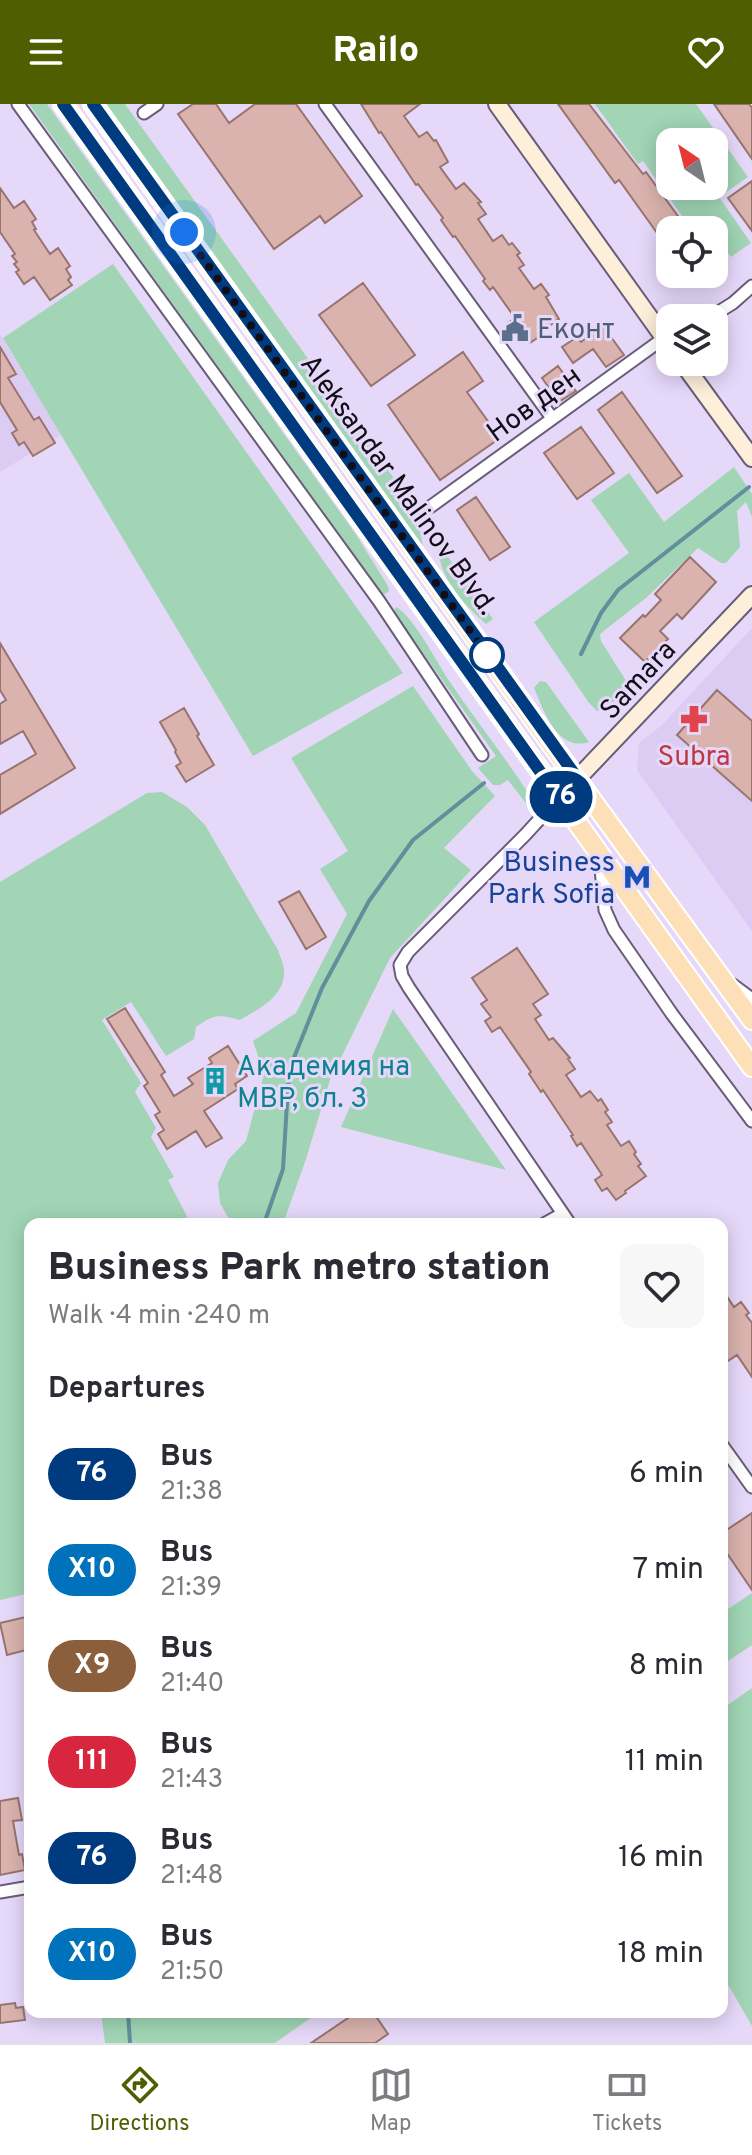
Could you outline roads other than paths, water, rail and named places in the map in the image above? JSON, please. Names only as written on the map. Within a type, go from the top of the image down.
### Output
[{"type":"main road","name":"Aleksandar Malinov Blvd.","points":[[63,104],[752,1067]]},
{"type":"main road","name":"Aleksandar Malinov Blvd.","points":[[93,104],[752,1020]]},
{"type":"street","points":[[18,104],[379,601],[482,755]]},
{"type":"street","points":[[144,113],[157,104]]},
{"type":"street","points":[[325,104],[552,418]]},
{"type":"street","points":[[497,104],[656,326]]},
{"type":"street","points":[[728,306],[752,286]]},
{"type":"street","name":"Нов ден","points":[[430,507],[552,418],[656,351]]},
{"type":"street","points":[[692,376],[752,458]]},
{"type":"street","name":"Samara","points":[[559,798],[752,595]]},
{"type":"street","points":[[559,798],[408,952],[400,965],[409,988],[565,1218]]},
{"type":"street","name":"Aleksandar Malinov Blvd.","points":[[599,854],[605,910],[614,930],[752,1121]]},
{"type":"street","name":"Aleksandar Malinov Blvd.","points":[[719,974],[752,999]]},
{"type":"street","points":[[728,1453],[752,1487]]},
{"type":"street","points":[[0,1892],[24,1888]]},
{"type":"waterway","points":[[581,654],[601,613],[618,590],[749,487]]},
{"type":"waterway","points":[[266,1218],[283,1169],[289,1070],[322,988],[369,901],[413,840],[484,783]]},
{"type":"waterway","points":[[128,2018],[130,2043]]},
{"type":"place","name":"Еконт","points":[[515,328]]},
{"type":"place","name":"Subra","points":[[694,719]]},
{"type":"place","name":"Business Park Sofia","points":[[637,877]]},
{"type":"place","name":"Академия на МВР, бл. 3","points":[[215,1081]]}]
